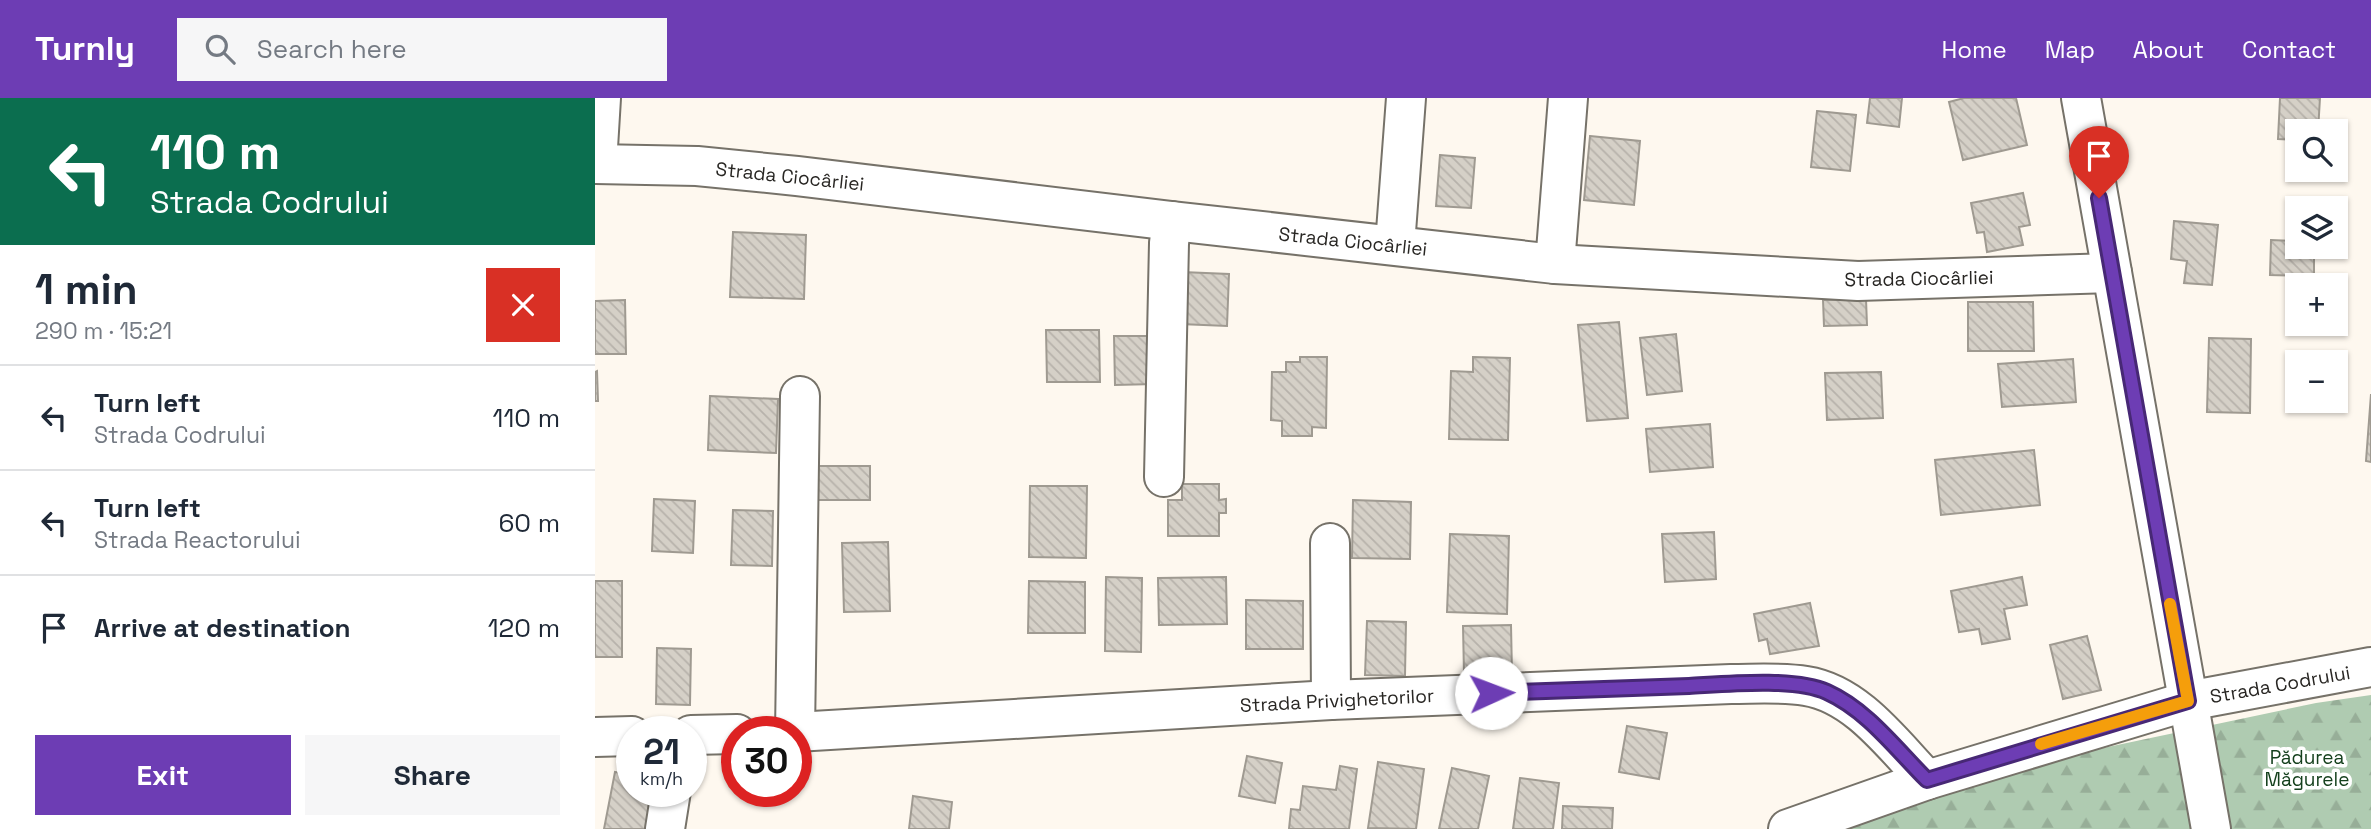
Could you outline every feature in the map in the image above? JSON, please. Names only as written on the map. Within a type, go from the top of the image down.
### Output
[{"type":"street","name":"Strada Ciocârliei","points":[[601,98],[596,164],[697,166],[797,176],[1555,264],[1858,281],[2112,273]]},
{"type":"street","points":[[1395,245],[1406,98]]},
{"type":"street","points":[[1555,264],[1568,98]]},
{"type":"street","points":[[2081,98],[2211,829]]},
{"type":"street","points":[[1164,477],[1169,243],[1172,221]]},
{"type":"street","points":[[796,716],[800,396]]},
{"type":"street","points":[[1330,543],[1331,700]]},
{"type":"street","name":"Strada Codrului","points":[[1788,829],[1927,780],[2188,701],[2371,667]]},
{"type":"street","name":"Strada Privighetorilor","points":[[812,731],[1331,700],[1731,684],[1807,686],[1825,691],[1854,708],[1927,780]]},
{"type":"street","points":[[595,737],[616,736]]},
{"type":"street","points":[[665,829],[668,807]]},
{"type":"green space","name":"Pădurea Măgurele","points":[[2371,695],[2371,829],[1844,829],[1947,781],[2316,703]]},
{"type":"building","points":[[1870,98],[1902,98],[1899,127],[1867,123]]},
{"type":"building","points":[[1964,98],[2016,98],[2027,145],[1963,160],[1949,102]]},
{"type":"building","points":[[2280,98],[2320,98],[2319,119],[2285,119],[2285,139],[2278,139]]},
{"type":"building","points":[[1817,111],[1856,115],[1850,171],[1811,167]]},
{"type":"building","points":[[1590,136],[1640,141],[1634,205],[1584,200]]},
{"type":"building","points":[[1440,155],[1475,158],[1471,208],[1436,206]]},
{"type":"building","points":[[2023,193],[2030,225],[2019,227],[2023,245],[1987,252],[1984,232],[1977,233],[1971,203]]},
{"type":"building","points":[[2174,221],[2218,225],[2212,285],[2184,283],[2187,261],[2171,259]]},
{"type":"building","points":[[733,232],[806,235],[804,299],[730,297]]},
{"type":"building","points":[[2271,240],[2285,241],[2285,259],[2314,259],[2314,273],[2270,275]]},
{"type":"building","points":[[1182,272],[1229,274],[1227,326],[1180,324]]},
{"type":"building","points":[[1866,299],[1867,325],[1824,326],[1823,300]]},
{"type":"building","points":[[625,300],[626,354],[595,354],[595,301]]},
{"type":"building","points":[[1968,302],[2033,302],[2034,351],[1968,351]]},
{"type":"building","points":[[1619,322],[1628,418],[1587,421],[1578,325]]},
{"type":"building","points":[[1046,330],[1099,330],[1100,382],[1047,382]]},
{"type":"building","points":[[1676,334],[1682,391],[1647,395],[1640,338]]},
{"type":"building","points":[[1114,336],[1155,336],[1155,384],[1115,385]]},
{"type":"building","points":[[2209,338],[2251,339],[2250,413],[2207,412]]},
{"type":"building","points":[[1300,357],[1327,357],[1326,428],[1312,427],[1312,436],[1282,436],[1282,421],[1271,420],[1272,372],[1286,372],[1286,362],[1300,362]]},
{"type":"building","points":[[1473,357],[1510,358],[1508,440],[1449,439],[1451,371],[1473,372]]},
{"type":"building","points":[[2073,359],[2076,402],[2002,407],[1998,364]]},
{"type":"building","points":[[597,371],[598,401],[595,401],[595,372]]},
{"type":"building","points":[[1881,372],[1883,418],[1827,420],[1825,373]]},
{"type":"building","points":[[2371,394],[2371,462],[2366,461]]},
{"type":"building","points":[[710,396],[778,399],[776,453],[708,450]]},
{"type":"building","points":[[1710,424],[1713,467],[1650,472],[1646,429]]},
{"type":"building","points":[[2034,450],[2040,505],[1941,515],[1935,460]]},
{"type":"building","points":[[816,466],[870,466],[870,500],[817,500]]},
{"type":"building","points":[[1182,484],[1219,484],[1219,500],[1226,499],[1226,513],[1219,513],[1219,536],[1168,536],[1168,500],[1182,500]]},
{"type":"building","points":[[1030,486],[1087,486],[1086,558],[1029,557]]},
{"type":"building","points":[[654,499],[695,501],[693,553],[652,551]]},
{"type":"building","points":[[1353,500],[1411,502],[1410,559],[1352,558]]},
{"type":"building","points":[[733,510],[773,511],[772,566],[731,565]]},
{"type":"building","points":[[1714,532],[1716,579],[1665,582],[1662,534]]},
{"type":"building","points":[[1450,534],[1509,536],[1507,614],[1447,612]]},
{"type":"building","points":[[888,542],[890,611],[844,612],[842,543]]},
{"type":"building","points":[[1106,577],[1142,578],[1141,652],[1105,651]]},
{"type":"building","points":[[1226,577],[1227,624],[1159,625],[1158,578]]},
{"type":"building","points":[[2022,577],[2027,605],[2004,609],[2010,639],[1982,644],[1979,629],[1959,632],[1951,591]]},
{"type":"building","points":[[595,581],[622,581],[622,657],[595,657]]},
{"type":"building","points":[[1029,581],[1085,582],[1085,633],[1028,633]]},
{"type":"building","points":[[1246,600],[1303,601],[1303,649],[1246,649]]},
{"type":"building","points":[[1810,603],[1819,646],[1770,654],[1767,639],[1759,641],[1754,614]]},
{"type":"building","points":[[1367,621],[1406,622],[1405,676],[1365,675]]},
{"type":"building","points":[[1511,625],[1512,673],[1464,674],[1463,626]]},
{"type":"building","points":[[2087,636],[2101,690],[2063,699],[2050,645]]},
{"type":"building","points":[[657,648],[691,649],[690,705],[656,704]]},
{"type":"building","points":[[1627,726],[1667,733],[1659,779],[1619,772]]},
{"type":"building","points":[[1247,756],[1282,763],[1275,803],[1239,796]]},
{"type":"building","points":[[1378,762],[1424,769],[1416,829],[1368,828]]},
{"type":"building","points":[[1340,766],[1357,769],[1349,829],[1289,829],[1291,809],[1300,810],[1303,786],[1336,790]]},
{"type":"building","points":[[1452,768],[1489,776],[1478,829],[1439,829]]},
{"type":"building","points":[[616,772],[616,807],[653,807],[648,829],[604,829]]},
{"type":"building","points":[[1520,778],[1559,783],[1553,829],[1513,829]]},
{"type":"building","points":[[913,796],[952,802],[949,829],[909,829]]},
{"type":"building","points":[[1563,806],[1613,808],[1612,829],[1562,829]]},
{"type":"slow traffic","points":[[2041,744],[2188,701],[2170,604]]},
{"type":"route","points":[[1491,693],[1731,684],[1807,686],[1825,691],[1846,702],[1927,780],[2188,701],[2099,198]]}]
